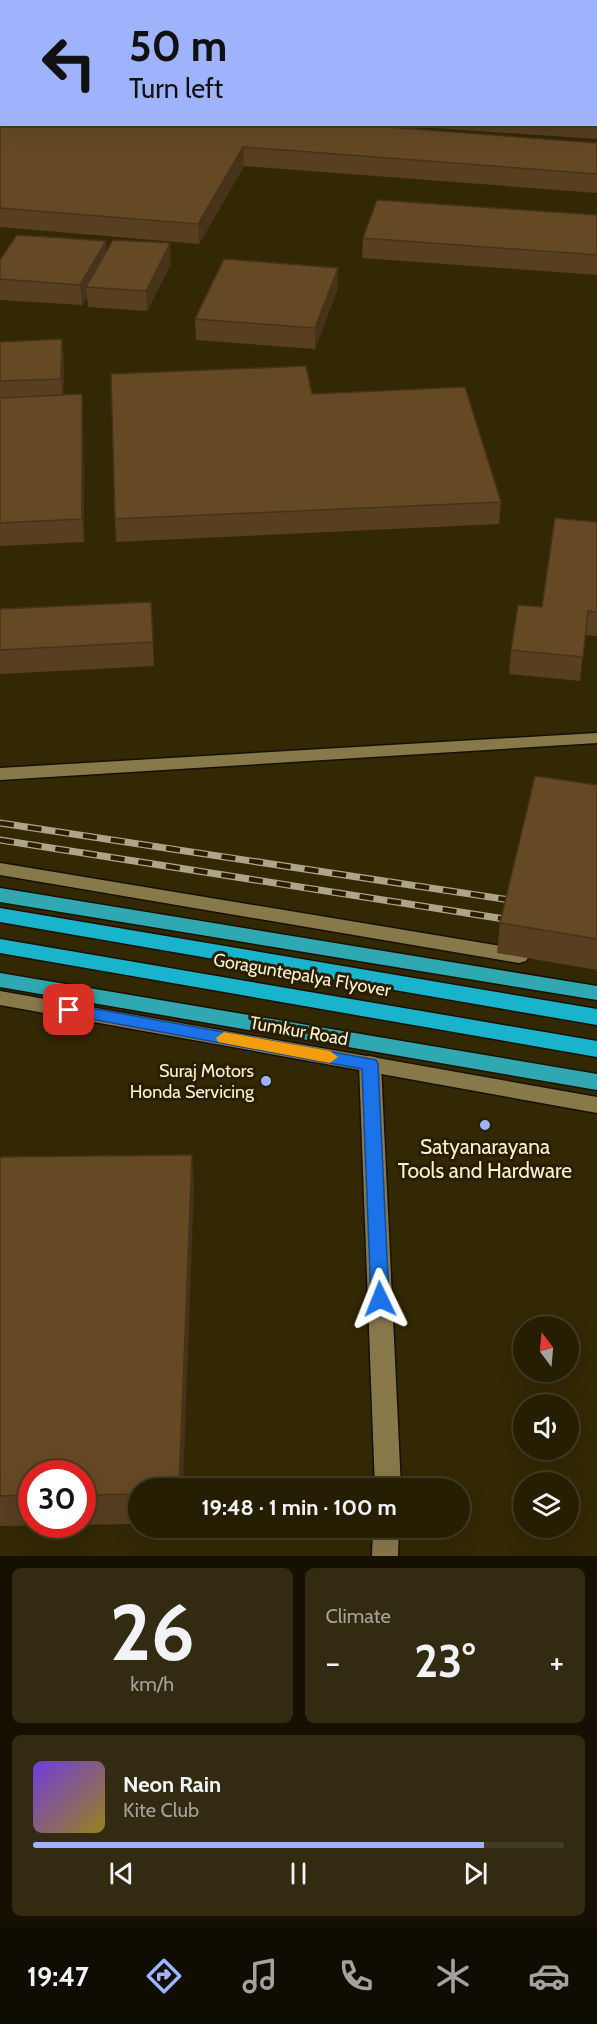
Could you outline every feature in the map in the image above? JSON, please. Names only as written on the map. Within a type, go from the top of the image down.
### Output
[{"type":"highway","points":[[0,895],[597,993]]},
{"type":"highway","name":"Goraguntepalya Flyover","points":[[0,915],[597,1017]]},
{"type":"highway","name":"Goraguntepalya Flyover","points":[[0,946],[597,1049]]},
{"type":"highway","name":"Tumkur Road","points":[[0,980],[597,1082]]},
{"type":"street","points":[[0,774],[366,754],[597,738]]},
{"type":"street","points":[[0,869],[539,960]]},
{"type":"street","points":[[0,998],[597,1106]]},
{"type":"street","points":[[370,1064],[388,1478]]},
{"type":"street","points":[[385,1556],[386,1538]]},
{"type":"building","points":[[0,126],[375,126],[597,143],[597,174],[243,147],[198,224],[0,208]]},
{"type":"building","points":[[377,200],[597,215],[597,255],[363,238]]},
{"type":"building","points":[[17,235],[106,241],[80,285],[0,279],[0,260]]},
{"type":"building","points":[[113,240],[170,243],[146,291],[86,287]]},
{"type":"building","points":[[224,259],[338,268],[315,328],[195,319]]},
{"type":"building","points":[[62,339],[61,379],[0,381],[0,342]]},
{"type":"building","points":[[306,366],[312,394],[465,387],[501,502],[115,519],[111,374]]},
{"type":"building","points":[[82,394],[82,519],[0,523],[0,398]]},
{"type":"building","points":[[555,518],[597,522],[597,612],[588,611],[583,657],[511,650],[518,605],[542,607]]},
{"type":"building","points":[[151,602],[153,642],[0,650],[0,609]]},
{"type":"building","points":[[535,776],[597,785],[597,939],[500,923]]},
{"type":"building","points":[[192,1155],[179,1478],[128,1478],[128,1494],[96,1495],[96,1460],[18,1460],[18,1495],[0,1496],[0,1157]]},
{"type":"railway","points":[[0,823],[523,902]]},
{"type":"railway","points":[[0,840],[517,921]]},
{"type":"slow traffic","points":[[224,1038],[330,1057]]},
{"type":"place","name":"Suraj Motors Honda Servicing","points":[[266,1081]]},
{"type":"place","name":"Satyanarayana Tools and Hardware","points":[[485,1125]]},
{"type":"route","points":[[69,1010],[370,1064],[380,1299]]}]
